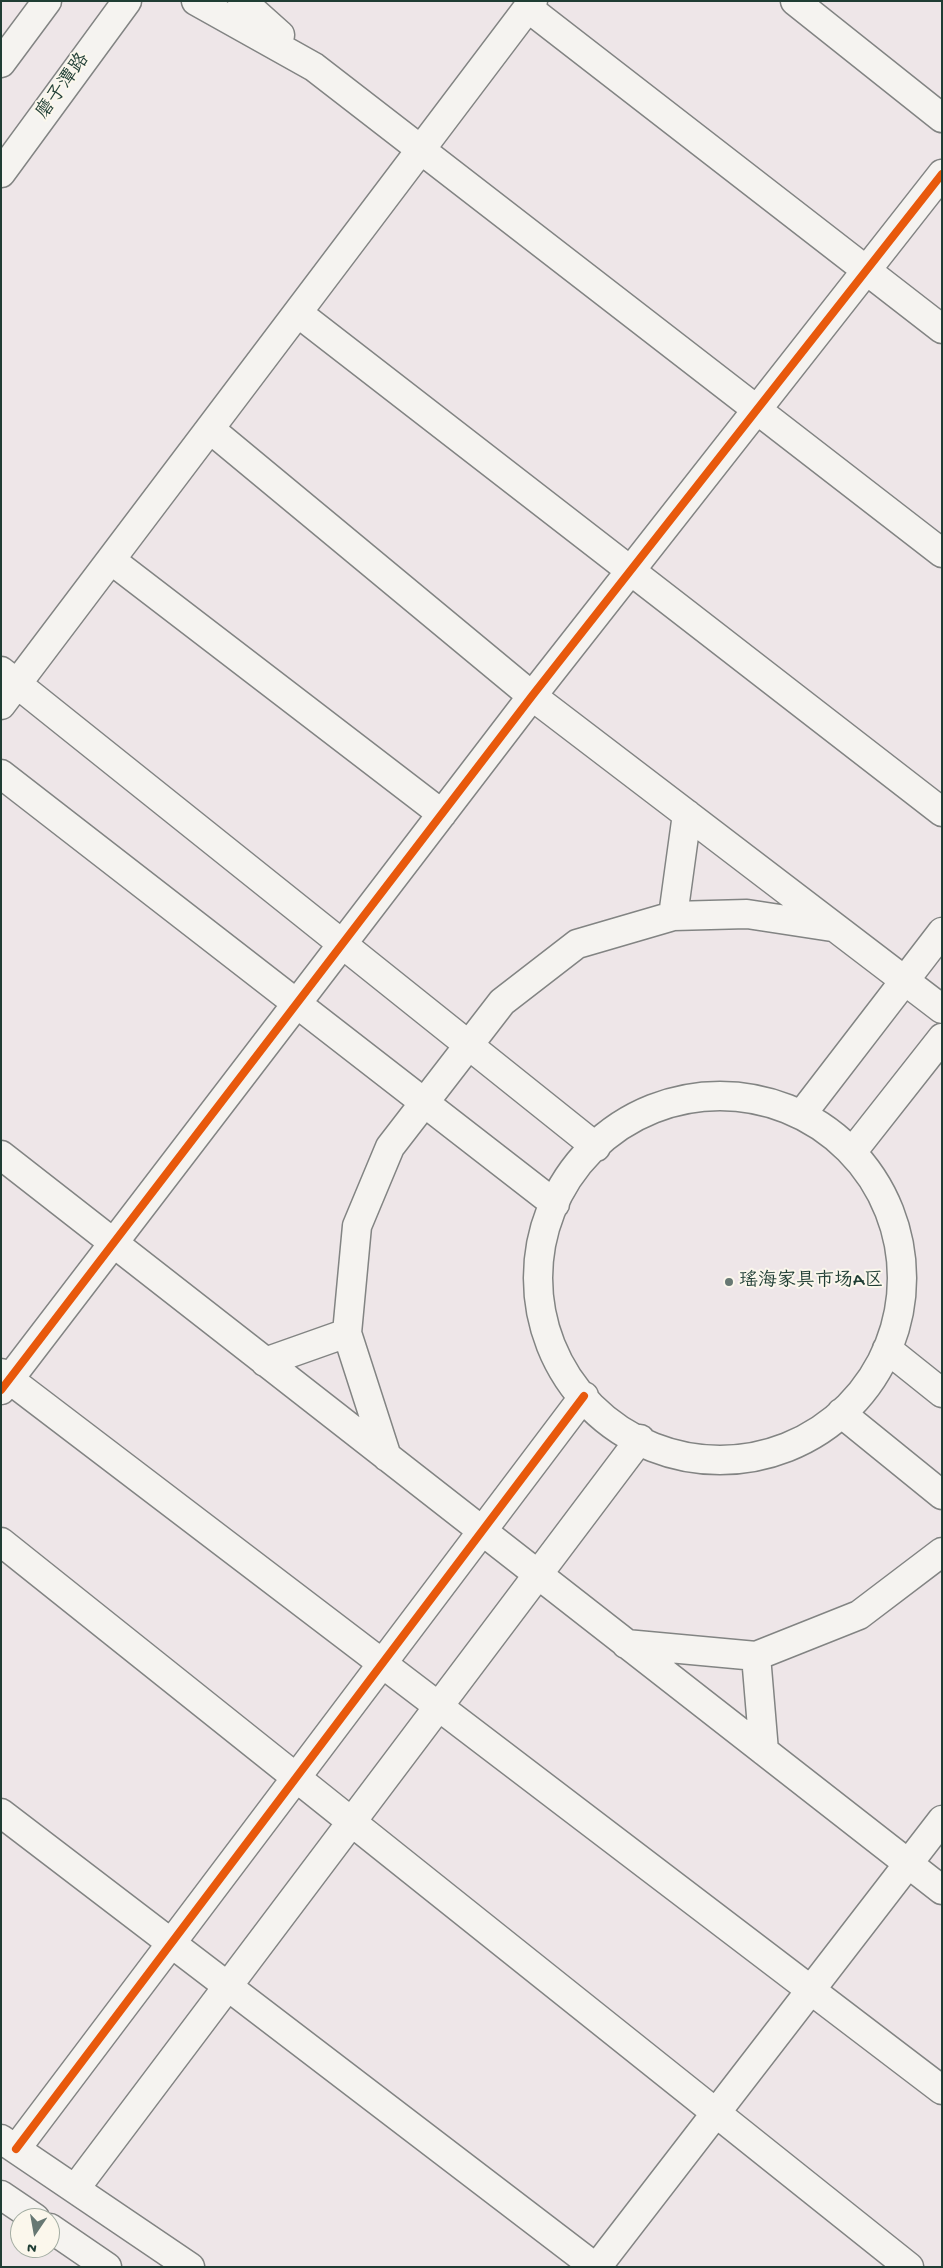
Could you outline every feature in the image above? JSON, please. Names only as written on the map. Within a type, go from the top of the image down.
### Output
[{"type":"main road","points":[[1,63],[47,1]]},
{"type":"main road","name":"磨子潭路","points":[[1,173],[127,1]]},
{"type":"main road","points":[[196,1],[314,67]]},
{"type":"main road","points":[[242,1],[314,67],[942,553]]},
{"type":"main road","points":[[795,1],[942,118]]},
{"type":"main road","points":[[1,705],[9,677],[111,560],[530,5],[942,329]]},
{"type":"main road","points":[[942,174],[532,696],[114,1243],[4,1381],[382,1664],[942,2090]]},
{"type":"main road","points":[[298,313],[942,812]]},
{"type":"main road","points":[[210,429],[532,696],[942,1009]]},
{"type":"main road","points":[[111,560],[442,814]]},
{"type":"main road","points":[[9,677],[596,1147]]},
{"type":"main road","points":[[1,774],[555,1204]]},
{"type":"main road","points":[[672,916],[687,814]]},
{"type":"main road","points":[[387,1457],[347,1333],[357,1226],[390,1147],[502,1002],[577,944],[672,916],[748,914],[836,928]]},
{"type":"main road","points":[[802,1114],[942,932]]},
{"type":"main road","points":[[853,1152],[942,1038]]},
{"type":"main road","points":[[741,1096],[802,1114],[853,1152],[889,1204],[904,1266],[896,1329],[887,1349],[868,1386],[827,1426],[776,1452],[719,1461],[662,1451],[611,1424],[571,1384],[546,1333],[537,1276],[546,1220],[573,1169],[596,1147],[619,1125],[677,1100],[741,1096]]},
{"type":"main road","points":[[1,1156],[942,1890]]},
{"type":"main road","points":[[265,1362],[347,1333]]},
{"type":"main road","points":[[887,1349],[942,1393]]},
{"type":"main road","points":[[190,2267],[8,2144],[171,1943],[584,1396]]},
{"type":"main road","points":[[841,1413],[942,1495]]},
{"type":"main road","points":[[74,2189],[640,1439]]},
{"type":"main road","points":[[1,1542],[908,2267]]},
{"type":"main road","points":[[626,1644],[756,1656],[859,1615],[942,1552]]},
{"type":"main road","points":[[756,1656],[764,1751]]},
{"type":"main road","points":[[1,1813],[596,2267],[942,1820]]},
{"type":"main road","points":[[1,2195],[20,2208]]},
{"type":"main road","points":[[60,2235],[107,2267]]},
{"type":"cycle path","points":[[1,1390],[532,696],[942,174]]},
{"type":"cycle path","points":[[16,2149],[584,1396]]},
{"type":"place","name":"瑶海家具市场A区","points":[[729,1282]]}]
